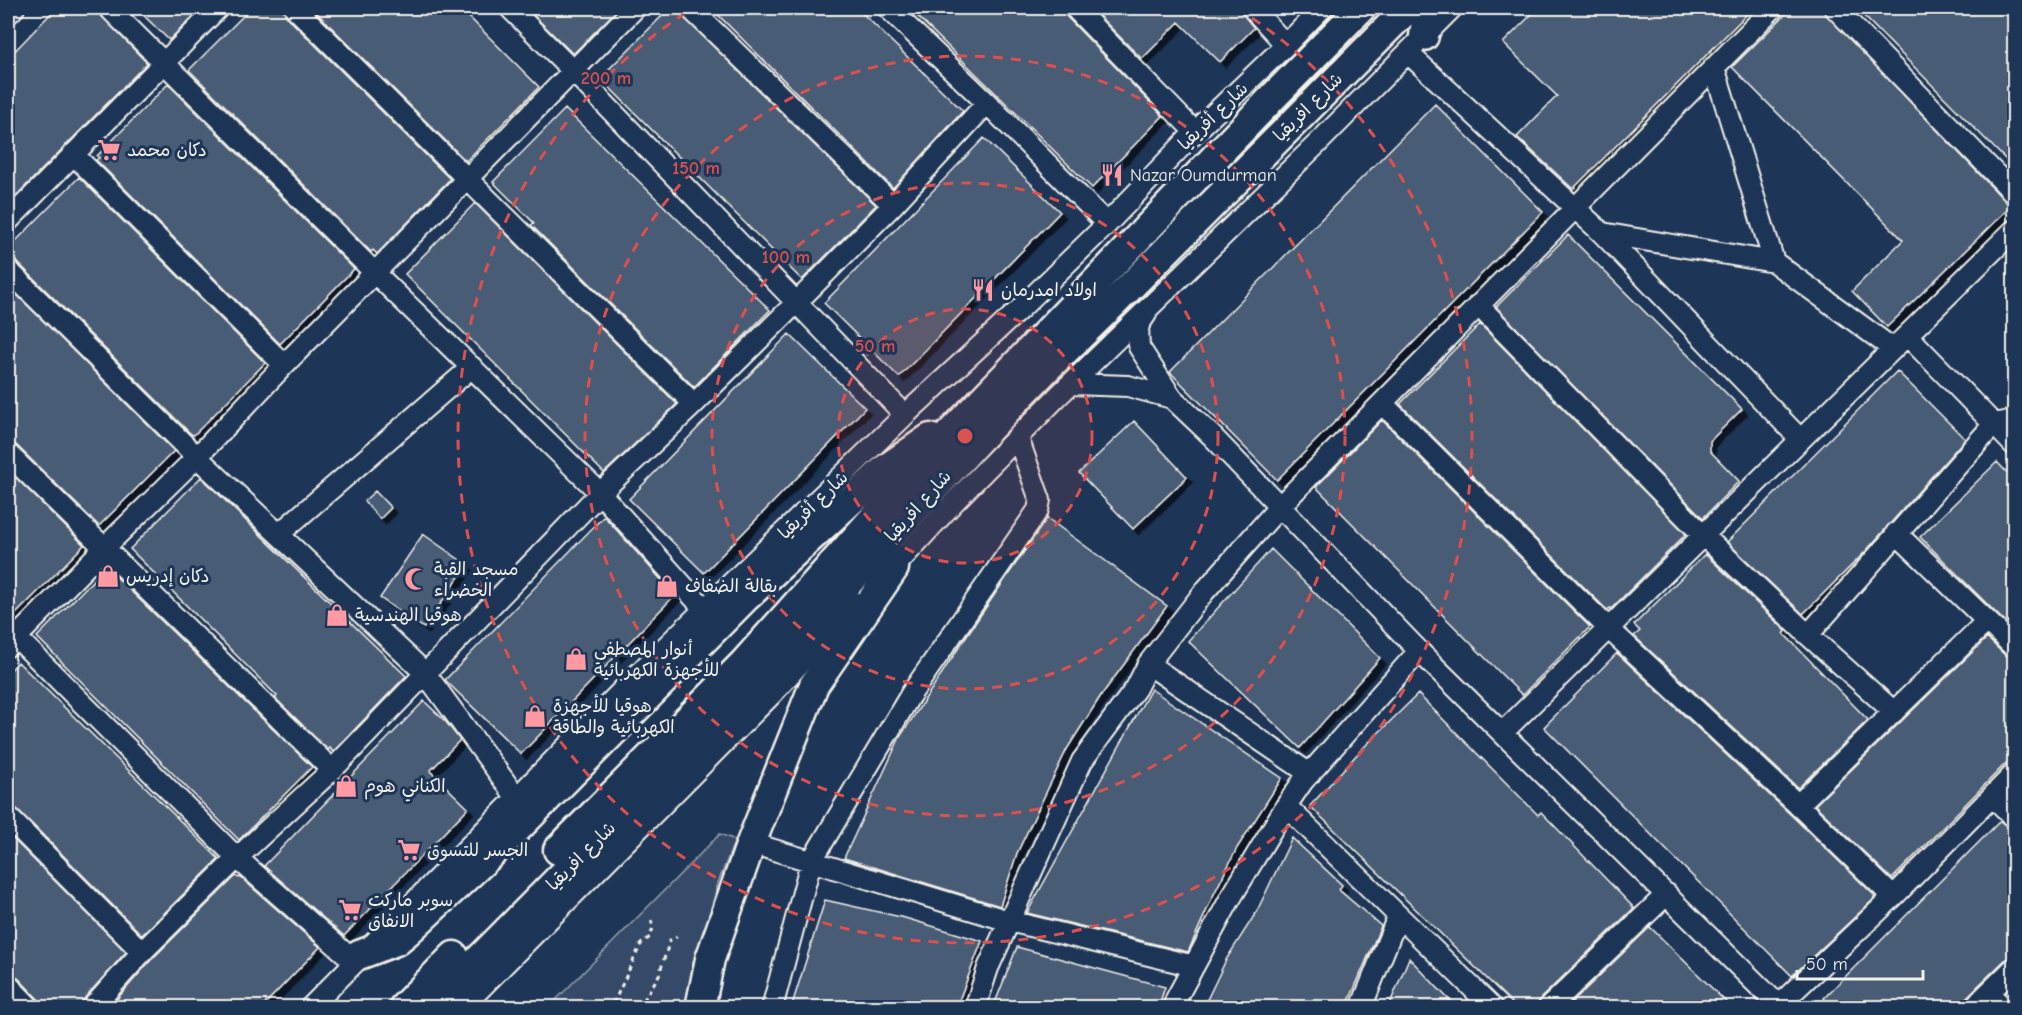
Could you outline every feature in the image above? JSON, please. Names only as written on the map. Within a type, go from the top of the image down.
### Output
[{"type":"highway","name":"شارع افريقيا","points":[[431,1008],[940,443],[1361,8]]},
{"type":"highway","name":"شارع افريقيا","points":[[403,1008],[807,628],[1045,370],[1408,8]]},
{"type":"highway","points":[[1416,45],[1428,8]]},
{"type":"highway","points":[[356,958],[396,941],[407,932],[507,839],[772,574],[884,470],[981,402]]},
{"type":"highway","points":[[700,1008],[710,959],[751,843],[814,685],[894,568]]},
{"type":"street","points":[[8,14],[14,8]]},
{"type":"street","points":[[110,8],[375,273],[600,493],[705,610]]},
{"type":"street","points":[[8,221],[218,8]]},
{"type":"street","points":[[295,8],[694,404]]},
{"type":"street","points":[[510,8],[905,416]]},
{"type":"street","points":[[356,958],[237,858],[10,638],[197,457],[284,365],[635,8]]},
{"type":"street","points":[[690,8],[893,205]]},
{"type":"street","points":[[888,8],[987,103],[1107,224]]},
{"type":"street","points":[[1075,8],[1195,132]]},
{"type":"street","points":[[1252,8],[1286,45]]},
{"type":"street","name":"شارع أفريقيا","points":[[310,1008],[356,958],[655,657],[905,416],[1020,309],[1107,224],[1195,132],[1322,8]]},
{"type":"street","points":[[461,1008],[772,694],[823,638],[894,568],[955,501],[1452,8]]},
{"type":"street","points":[[975,1008],[988,968],[1082,761],[1136,688],[1148,664],[1204,592],[1279,507],[1773,8]]},
{"type":"street","points":[[1835,8],[2014,193]]},
{"type":"street","points":[[1416,45],[1574,208],[1602,233],[1800,439]]},
{"type":"street","points":[[1714,67],[1774,262]]},
{"type":"street","points":[[92,1008],[142,952],[237,858],[332,770],[600,493],[694,404],[893,205],[987,103]]},
{"type":"street","points":[[73,154],[284,365]]},
{"type":"street","points":[[1502,733],[2014,230]]},
{"type":"street","points":[[1602,233],[1774,262],[1893,349]]},
{"type":"street","points":[[8,270],[197,457],[425,673],[517,798]]},
{"type":"street","points":[[1478,305],[1703,535],[1808,635],[1894,712]]},
{"type":"street","points":[[1149,309],[1138,326],[1139,347],[1172,399],[1212,436],[1419,651],[1780,1006],[1893,897],[2014,774]]},
{"type":"street","points":[[1907,334],[2014,445]]},
{"type":"street","points":[[279,534],[472,368]]},
{"type":"street","points":[[1072,384],[1128,386],[1172,399]]},
{"type":"street","points":[[1382,403],[1608,628],[1893,897]]},
{"type":"street","points":[[1808,635],[1994,424],[2014,420]]},
{"type":"street","points":[[772,1008],[811,862],[911,694],[1038,510],[1040,500],[1018,438]]},
{"type":"street","points":[[8,454],[332,770]]},
{"type":"street","points":[[1896,533],[2014,647]]},
{"type":"street","points":[[1798,805],[1987,621]]},
{"type":"street","points":[[1173,1008],[1230,899],[1286,806],[1310,774],[1419,651]]},
{"type":"street","points":[[1148,664],[1310,774]]},
{"type":"street","points":[[1993,796],[2014,818]]},
{"type":"street","points":[[1286,806],[1493,1008]]},
{"type":"street","points":[[8,817],[142,952]]},
{"type":"street","points":[[751,843],[1009,921],[1194,966]]},
{"type":"street","points":[[1548,1008],[1667,894]]},
{"type":"street","points":[[1362,1008],[1398,916]]},
{"type":"street","points":[[1972,1008],[2014,968]]},
{"type":"street","points":[[8,985],[30,1008]]},
{"type":"street","points":[[1988,993],[2004,1008]]},
{"type":"path","points":[[605,1008],[615,1000],[641,944],[650,937],[653,928],[651,919]]},
{"type":"path","points":[[639,1008],[659,975],[670,940],[677,937]]},
{"type":"shaded area","points":[[720,834],[735,840],[718,883],[684,1007],[548,1008]]},
{"type":"building","points":[[56,8],[94,8],[147,63],[8,204],[8,58]]},
{"type":"building","points":[[136,8],[202,8],[169,40]]},
{"type":"building","points":[[251,8],[283,8],[287,17],[449,178],[377,254],[373,250],[371,252],[189,70]]},
{"type":"building","points":[[312,8],[460,8],[539,87],[466,161]]},
{"type":"building","points":[[526,8],[619,8],[573,54]]},
{"type":"building","points":[[670,8],[674,8],[876,205],[802,280],[600,78]]},
{"type":"building","points":[[711,8],[857,8],[963,111],[893,188]]},
{"type":"building","points":[[909,8],[1063,8],[1066,16],[1163,116],[1092,188]]},
{"type":"building","points":[[1091,8],[1238,8],[1254,28],[1220,62],[1179,22],[1142,59]]},
{"type":"building","points":[[1538,8],[1753,8],[1573,189],[1517,137],[1557,96],[1503,43]]},
{"type":"building","points":[[1792,8],[1820,8],[2005,201],[2012,205],[1887,327],[1852,291],[1903,240],[1732,67]]},
{"type":"building","points":[[1856,8],[2002,8],[2014,20],[2014,168]]},
{"type":"building","points":[[168,84],[354,269],[280,344],[96,160],[99,158],[97,156]]},
{"type":"building","points":[[1435,104],[1543,212],[1277,480],[1170,372]]},
{"type":"building","points":[[565,109],[770,310],[694,387],[531,225],[534,223],[493,182]]},
{"type":"building","points":[[984,138],[1060,212],[899,377],[824,303]]},
{"type":"building","points":[[79,177],[265,363],[194,435],[16,261],[8,258],[8,249]]},
{"type":"building","points":[[475,203],[677,404],[604,473],[405,274]]},
{"type":"building","points":[[1568,235],[1742,409],[1710,441],[1710,451],[1739,481],[1703,518],[1496,307]]},
{"type":"building","points":[[8,286],[174,451],[99,526],[16,445],[8,442]]},
{"type":"building","points":[[1480,324],[1686,534],[1611,609],[1607,610],[1400,404]]},
{"type":"building","points":[[789,334],[865,408],[704,573],[629,499]]},
{"type":"building","points":[[1897,371],[1965,439],[1866,551],[1803,614],[1727,542]]},
{"type":"building","points":[[1382,420],[1590,627],[1522,695],[1316,487]]},
{"type":"building","points":[[1134,421],[1187,477],[1133,529],[1079,473]]},
{"type":"building","points":[[1997,462],[2014,480],[2014,631],[1920,537]]},
{"type":"building","points":[[8,470],[84,545],[12,618],[8,617]]},
{"type":"building","points":[[201,477],[406,676],[333,752],[330,748],[328,750],[275,698],[277,696],[130,549]]},
{"type":"building","points":[[375,491],[391,508],[380,519],[364,501]]},
{"type":"building","points":[[604,516],[675,595],[521,754],[445,680]]},
{"type":"building","points":[[1047,518],[1167,606],[1100,697],[1067,749],[1017,853],[1000,906],[844,858],[900,737]]},
{"type":"building","points":[[423,534],[467,565],[424,628],[380,598]]},
{"type":"building","points":[[1271,549],[1380,658],[1300,748],[1188,641]]},
{"type":"building","points":[[1705,554],[1786,631],[1784,634],[1868,720],[1798,788],[1634,636],[1640,631],[1634,625]]},
{"type":"building","points":[[106,567],[312,767],[239,840],[37,637]]},
{"type":"building","points":[[1987,638],[2006,656],[2014,659],[2014,755],[1892,879],[1815,805]]},
{"type":"building","points":[[1617,653],[1875,896],[1792,976],[1544,727]]},
{"type":"building","points":[[18,662],[219,859],[142,935],[17,809],[8,805],[8,673]]},
{"type":"building","points":[[1151,689],[1282,778],[1237,848],[1188,952],[1027,913]]},
{"type":"building","points":[[1418,694],[1538,815],[1541,812],[1634,908],[1540,999],[1536,1008],[1517,1008],[1310,806],[1361,750]]},
{"type":"building","points":[[424,701],[446,722],[460,740],[430,771],[468,808],[344,936],[264,866]]},
{"type":"building","points":[[2000,821],[2014,830],[2014,956],[2006,959],[1980,984],[1964,1000],[1961,1008],[1833,1008],[1824,998]]},
{"type":"building","points":[[8,834],[126,952],[83,1000],[80,1008],[42,1008],[39,1000],[17,977],[8,973]]},
{"type":"building","points":[[1292,838],[1342,885],[1339,890],[1381,926],[1346,1008],[1203,1008],[1227,958],[1256,913]]},
{"type":"building","points":[[236,876],[240,877],[320,947],[261,1008],[109,1008],[151,960]]},
{"type":"building","points":[[825,900],[905,918],[982,941],[956,1008],[791,1008]]},
{"type":"building","points":[[1650,927],[1732,1008],[1566,1008]]},
{"type":"building","points":[[1017,947],[1165,987],[1158,1008],[993,1008]]},
{"type":"building","points":[[1409,958],[1457,1008],[1388,1008]]},
{"type":"place","name":"دكان محمد","points":[[109,150]]},
{"type":"place","name":"Nazar Oumdurman","points":[[1112,175]]},
{"type":"place","name":"اولاد امدرمان","points":[[983,290]]},
{"type":"place","name":"دكان إدريس","points":[[108,576]]},
{"type":"place","name":"مسجد القبة الخضراء","points":[[416,579]]},
{"type":"place","name":"بقالة الضفاف","points":[[667,586]]},
{"type":"place","name":"هوقيا الهندسية","points":[[337,615]]},
{"type":"place","name":"أنوار المصطفى للأجهزة الكهربائية","points":[[576,659]]},
{"type":"place","name":"هوقيا للأجهزة الكهربائية والطاقة","points":[[535,716]]},
{"type":"place","name":"الكناني هوم","points":[[346,786]]},
{"type":"place","name":"الجسر للتسوق","points":[[409,850]]},
{"type":"place","name":"سوبر ماركت الانفاق","points":[[350,910]]}]
